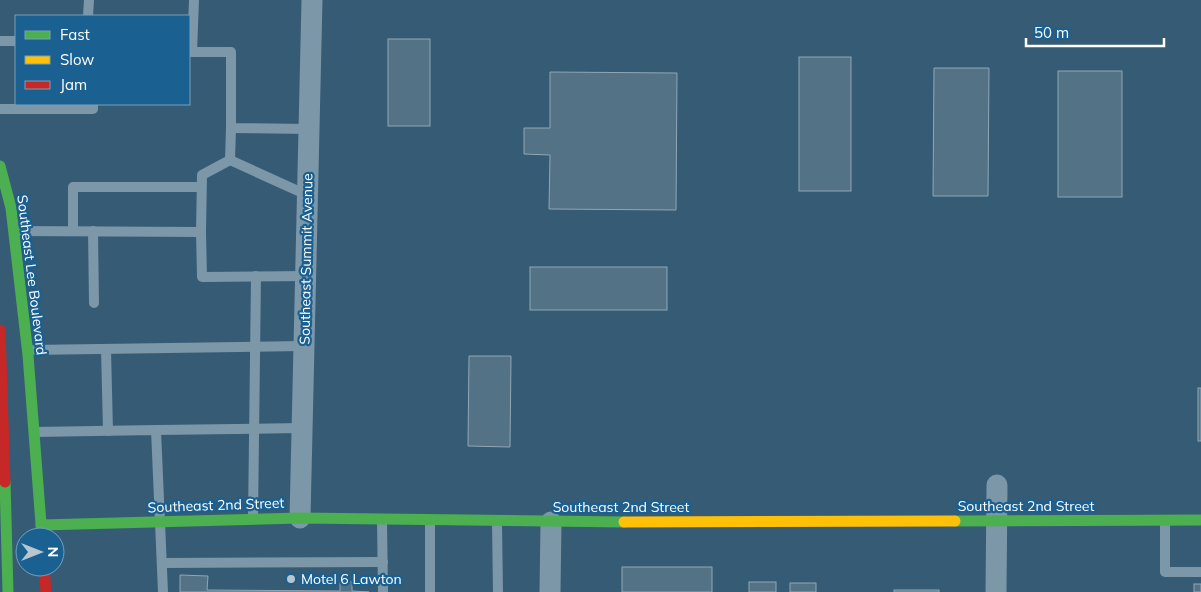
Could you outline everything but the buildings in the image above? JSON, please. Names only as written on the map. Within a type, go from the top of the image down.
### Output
[{"type":"street","name":"Southeast Summit Avenue","points":[[300,518],[312,0]]},
{"type":"street","name":"Southeast Lee Boulevard","points":[[0,166],[11,208],[28,350],[42,527]]},
{"type":"street","points":[[0,330],[8,592]]},
{"type":"street","points":[[996,592],[997,485]]},
{"type":"street","name":"Southeast 2nd Street","points":[[65,529],[160,522],[300,518],[551,522],[1201,520]]},
{"type":"street","points":[[550,592],[551,522]]},
{"type":"street","points":[[45,577],[46,592]]},
{"type":"lane","points":[[88,0],[88,15]]},
{"type":"lane","points":[[194,0],[191,18],[190,52],[231,52],[230,160]]},
{"type":"lane","points":[[0,41],[15,41]]},
{"type":"lane","points":[[0,109],[76,106],[93,109],[93,105]]},
{"type":"lane","points":[[230,128],[309,129]]},
{"type":"lane","points":[[230,160],[202,175],[202,277],[305,276]]},
{"type":"lane","points":[[230,160],[307,195]]},
{"type":"lane","points":[[73,231],[73,187],[201,187]]},
{"type":"lane","points":[[14,231],[201,232]]},
{"type":"lane","points":[[92,231],[94,302]]},
{"type":"lane","points":[[253,519],[256,276]]},
{"type":"lane","points":[[28,350],[304,346]]},
{"type":"lane","points":[[106,349],[108,431]]},
{"type":"lane","points":[[34,432],[302,428]]},
{"type":"lane","points":[[156,430],[163,592]]},
{"type":"lane","points":[[382,519],[383,592]]},
{"type":"lane","points":[[430,520],[430,592]]},
{"type":"lane","points":[[497,521],[498,592]]},
{"type":"lane","points":[[1165,521],[1165,572],[1201,572]]},
{"type":"lane","points":[[162,563],[382,562]]},
{"type":"traffic: fast","points":[[0,166],[11,208],[28,355],[41,527]]},
{"type":"traffic: fast","points":[[5,482],[8,592]]},
{"type":"traffic: fast","points":[[41,525],[300,518],[624,522]]},
{"type":"traffic: fast","points":[[955,521],[1201,520]]},
{"type":"traffic: slow","points":[[624,522],[955,521]]},
{"type":"traffic: jam","points":[[0,330],[5,482]]},
{"type":"traffic: jam","points":[[45,577],[46,592]]},
{"type":"place","name":"Motel 6 Lawton","points":[[291,579]]}]
